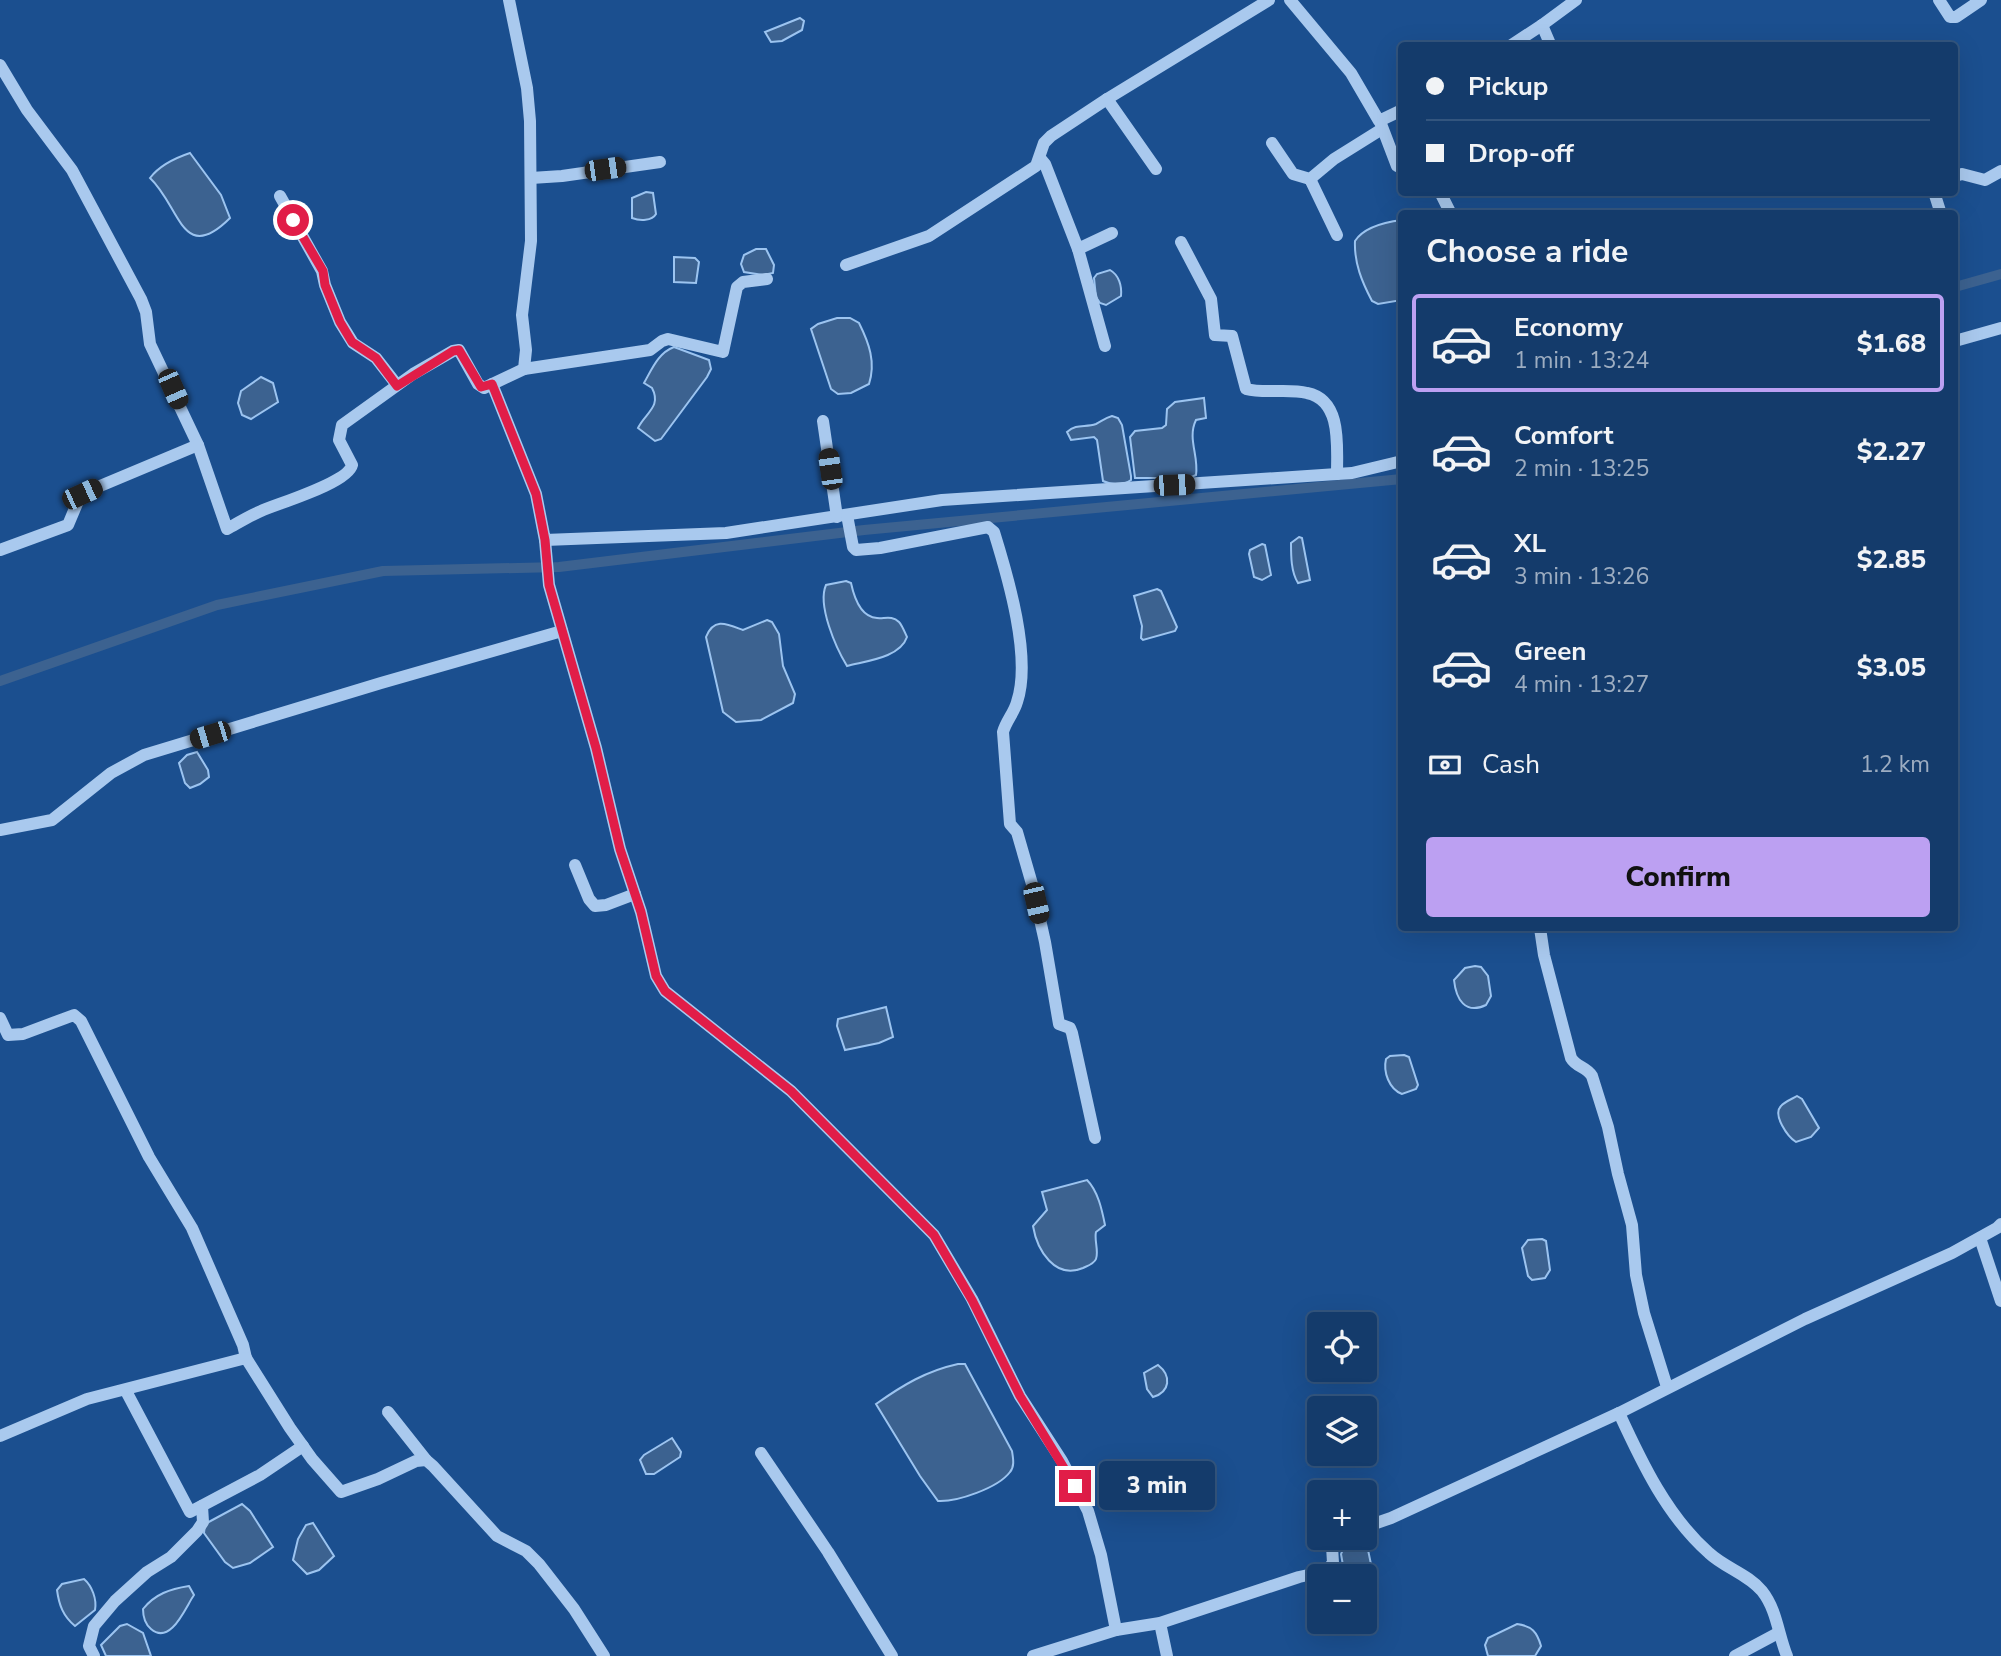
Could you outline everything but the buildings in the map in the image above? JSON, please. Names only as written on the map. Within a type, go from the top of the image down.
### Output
[{"type":"street","points":[[509,0],[527,88],[531,178],[531,241],[522,315],[526,350],[524,369]]},
{"type":"street","points":[[846,265],[929,236],[1036,166],[1044,143],[1107,99],[1269,0]]},
{"type":"street","points":[[1290,0],[1351,73],[1381,125],[1398,166]]},
{"type":"street","points":[[1939,0],[1950,18],[1956,17],[1981,0]]},
{"type":"street","points":[[1516,42],[1574,1]]},
{"type":"street","points":[[1542,25],[1549,42]]},
{"type":"street","points":[[0,65],[27,110],[72,170],[141,299],[146,312],[150,344],[198,445],[227,529],[349,472],[352,466],[339,440],[342,425],[453,351],[459,350],[481,387],[524,369],[650,351],[668,339],[723,352],[737,287],[743,282],[767,279]]},
{"type":"street","points":[[1107,99],[1156,169]]},
{"type":"street","points":[[1310,179],[1398,113]]},
{"type":"street","points":[[1272,143],[1293,174],[1310,179],[1337,235]]},
{"type":"street","points":[[1040,158],[1045,164],[1078,249],[1105,346]]},
{"type":"street","points":[[531,178],[660,162]]},
{"type":"street","points":[[1958,175],[1985,180],[2001,170]]},
{"type":"street","points":[[281,196],[323,271],[325,285],[340,322],[352,342],[376,358],[397,386]]},
{"type":"street","points":[[1078,249],[1112,233]]},
{"type":"street","points":[[1181,242],[1211,299],[1216,335],[1232,336],[1246,389],[1307,392],[1322,398],[1330,410],[1338,443],[1337,474]]},
{"type":"street","points":[[1958,340],[2001,328]]},
{"type":"street","points":[[492,384],[536,494],[549,585],[596,748],[620,849],[647,933],[656,976],[665,991],[791,1091],[934,1235],[972,1300],[1020,1396],[1062,1461],[1088,1511],[1101,1555],[1116,1630]]},
{"type":"street","points":[[823,421],[846,523],[856,550],[880,548],[988,527],[994,532],[1013,607],[1022,660],[1017,703],[1003,732],[1010,824],[1017,832],[1032,884],[1059,1024],[1070,1028],[1072,1033],[1095,1138]]},
{"type":"street","points":[[0,550],[68,525],[82,494],[198,445]]},
{"type":"street","points":[[545,543],[846,523],[942,500],[1352,473],[1398,462]]},
{"type":"street","points":[[0,830],[52,820],[111,773],[144,755],[562,631]]},
{"type":"street","points":[[575,865],[594,906],[606,905],[635,894]]},
{"type":"street","points":[[1540,931],[1544,955],[1571,1058],[1574,1064],[1590,1072],[1605,1118],[1632,1225],[1636,1275],[1644,1313],[1667,1387]]},
{"type":"street","points":[[0,1018],[8,1035],[23,1034],[74,1015],[81,1021],[149,1157],[192,1228],[243,1345],[246,1358],[303,1446],[341,1492],[378,1479],[416,1461],[426,1460]]},
{"type":"street","points":[[1377,1523],[1619,1413],[1805,1318],[1910,1274],[1980,1238],[2001,1224]]},
{"type":"street","points":[[1980,1238],[2001,1301]]},
{"type":"street","points":[[0,1436],[88,1399],[246,1358]]},
{"type":"street","points":[[126,1391],[190,1512],[260,1475],[303,1446]]},
{"type":"street","points":[[388,1412],[426,1460],[497,1536],[526,1551],[539,1564],[574,1609],[604,1656]]},
{"type":"street","points":[[1619,1413],[1639,1456],[1679,1522],[1711,1555],[1749,1578],[1762,1590],[1774,1610],[1778,1633],[1787,1656]]},
{"type":"street","points":[[761,1453],[828,1552],[892,1656]]},
{"type":"street","points":[[94,1656],[89,1646],[94,1626],[115,1601],[147,1572],[171,1557],[197,1531],[203,1522],[202,1506]]},
{"type":"street","points":[[1033,1656],[1116,1630],[1160,1623],[1299,1577],[1326,1571],[1334,1563],[1332,1550]]},
{"type":"street","points":[[1160,1623],[1167,1656]]},
{"type":"street","points":[[1735,1656],[1778,1633]]},
{"type":"water","points":[[800,18],[804,21],[802,30],[782,41],[771,42],[765,32]]},
{"type":"water","points":[[190,153],[221,195],[230,218],[214,231],[201,236],[192,234],[183,226],[150,178],[168,163]]},
{"type":"water","points":[[646,192],[653,193],[656,214],[646,220],[632,218],[632,198]]},
{"type":"water","points":[[1398,221],[1398,301],[1378,304],[1372,301],[1362,279],[1357,265],[1355,241],[1370,229]]},
{"type":"water","points":[[756,249],[766,249],[774,265],[773,273],[763,275],[744,272],[741,264],[744,255]]},
{"type":"water","points":[[674,257],[695,258],[699,262],[696,283],[674,282]]},
{"type":"water","points":[[1110,270],[1119,281],[1121,296],[1106,305],[1100,303],[1096,297],[1094,278],[1097,274]]},
{"type":"water","points":[[837,318],[850,318],[859,323],[870,353],[872,368],[869,384],[851,393],[838,394],[831,389],[811,329]]},
{"type":"water","points":[[674,347],[709,360],[711,369],[661,439],[655,441],[638,428],[655,400],[652,388],[644,383],[660,357]]},
{"type":"water","points":[[261,377],[273,383],[278,402],[251,419],[242,415],[238,403],[241,391]]},
{"type":"water","points":[[1204,398],[1206,418],[1196,420],[1193,434],[1196,475],[1189,478],[1135,478],[1130,437],[1135,431],[1162,428],[1166,425],[1167,409],[1175,402]]},
{"type":"water","points":[[1112,416],[1118,418],[1122,425],[1131,476],[1131,480],[1121,484],[1103,481],[1097,440],[1094,437],[1071,440],[1067,432],[1096,424]]},
{"type":"water","points":[[1299,537],[1302,538],[1310,580],[1298,583],[1291,558],[1291,543]]},
{"type":"water","points":[[1265,545],[1271,575],[1262,580],[1254,577],[1249,554],[1250,550]]},
{"type":"water","points":[[846,581],[851,583],[856,600],[866,614],[894,619],[900,623],[907,637],[897,650],[847,666],[833,638],[824,604],[826,585]]},
{"type":"water","points":[[1157,589],[1161,591],[1177,627],[1175,631],[1143,640],[1134,596]]},
{"type":"water","points":[[767,620],[772,622],[779,634],[783,666],[795,694],[793,703],[761,720],[736,722],[723,712],[706,637],[717,624],[743,630]]},
{"type":"water","points":[[197,752],[208,770],[209,777],[190,788],[185,783],[179,763],[187,755]]},
{"type":"water","points":[[1481,967],[1488,976],[1491,996],[1486,1005],[1479,1008],[1467,1006],[1459,999],[1454,980],[1465,968]]},
{"type":"water","points":[[886,1007],[893,1037],[879,1043],[845,1050],[837,1026],[838,1019]]},
{"type":"water","points":[[1390,1056],[1409,1057],[1418,1085],[1416,1089],[1402,1094],[1390,1084],[1385,1064]]},
{"type":"water","points":[[1797,1096],[1802,1099],[1819,1128],[1811,1137],[1796,1142],[1785,1131],[1778,1115],[1782,1105]]},
{"type":"water","points":[[1087,1180],[1097,1195],[1105,1225],[1096,1232],[1097,1256],[1094,1262],[1073,1271],[1064,1270],[1043,1253],[1033,1226],[1047,1210],[1042,1192]]},
{"type":"water","points":[[1528,1240],[1546,1241],[1550,1270],[1545,1278],[1532,1280],[1528,1276],[1522,1248]]},
{"type":"water","points":[[958,1364],[965,1364],[1012,1451],[1013,1465],[1004,1478],[987,1488],[966,1496],[938,1501],[876,1404],[915,1380]]},
{"type":"water","points":[[1158,1365],[1166,1374],[1167,1383],[1159,1395],[1153,1397],[1147,1389],[1144,1373]]},
{"type":"water","points":[[672,1438],[681,1452],[680,1457],[654,1474],[646,1474],[640,1460]]},
{"type":"water","points":[[242,1504],[250,1511],[273,1547],[250,1563],[233,1568],[225,1562],[204,1533],[205,1524]]},
{"type":"water","points":[[313,1523],[334,1556],[319,1570],[307,1574],[293,1560],[298,1539],[306,1525]]},
{"type":"water","points":[[1343,1550],[1368,1550],[1371,1564],[1343,1564]]},
{"type":"water","points":[[84,1579],[93,1593],[95,1610],[75,1626],[62,1610],[57,1590],[62,1584]]},
{"type":"water","points":[[189,1586],[194,1595],[171,1629],[158,1633],[151,1629],[145,1620],[143,1609],[163,1593]]},
{"type":"water","points":[[127,1624],[143,1633],[151,1656],[106,1656],[101,1645],[120,1626]]},
{"type":"water","points":[[1517,1624],[1527,1626],[1538,1637],[1541,1646],[1535,1656],[1488,1656],[1485,1645],[1488,1638]]},
{"type":"waterway","points":[[1958,286],[2001,274]]},
{"type":"waterway","points":[[0,681],[217,605],[383,571],[559,567],[864,530],[1398,479]]},
{"type":"route","points":[[293,220],[323,271],[325,285],[340,322],[352,342],[376,358],[397,386],[413,374],[459,350],[478,384],[484,388],[492,384],[536,494],[542,517],[549,585],[596,748],[620,849],[641,912],[651,961],[665,991],[791,1091],[934,1235],[972,1300],[1020,1396],[1075,1486]]}]
